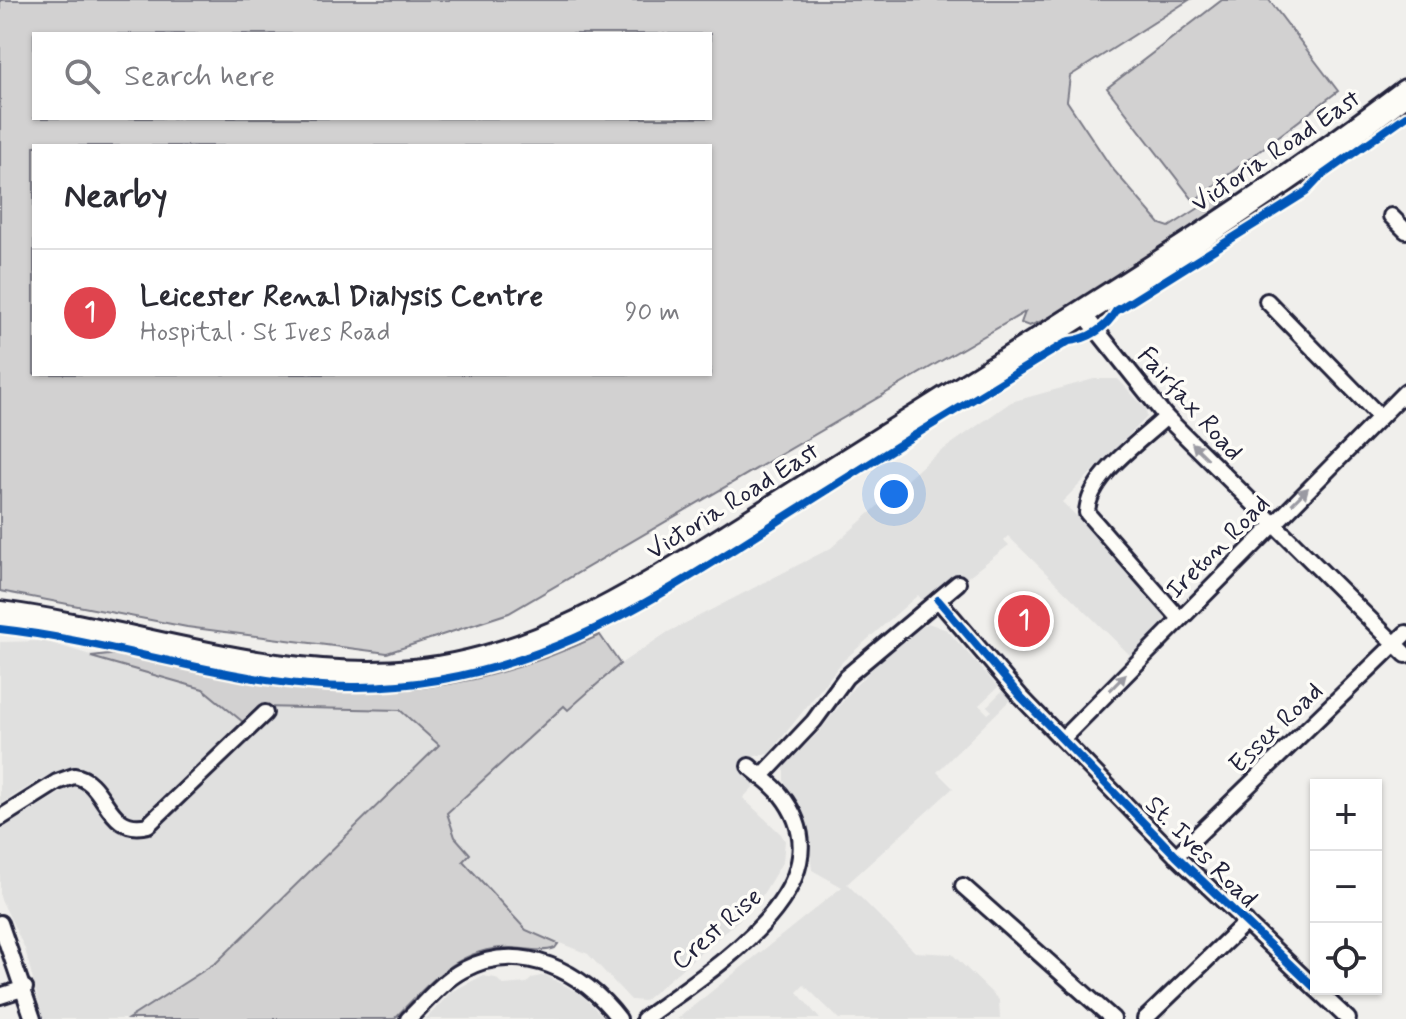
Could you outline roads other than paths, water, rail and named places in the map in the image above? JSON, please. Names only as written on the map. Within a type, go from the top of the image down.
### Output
[{"type":"highway","name":"Victoria Road East","points":[[0,614],[47,620],[291,671],[350,676],[418,672],[501,656],[624,601],[1083,313],[1321,157],[1406,92]]},
{"type":"street","points":[[1391,216],[1406,231]]},
{"type":"street","points":[[1267,301],[1380,417]]},
{"type":"street","name":"Fairfax Road","points":[[1083,313],[1166,417],[1406,655]]},
{"type":"street","name":"Ireton Road","points":[[1063,738],[1406,391]]},
{"type":"street","points":[[1166,417],[1102,479],[1088,498],[1087,513],[1179,618]]},
{"type":"street","points":[[761,777],[814,721],[846,677],[958,583]]},
{"type":"street","name":"St. Ives Road","points":[[938,600],[989,662],[1176,856],[1310,983]]},
{"type":"street","name":"Essex Road","points":[[1176,856],[1406,633]]},
{"type":"street","points":[[0,818],[57,782],[74,776],[89,782],[113,816],[125,825],[148,825],[265,713]]},
{"type":"street","name":"Crest Rise","points":[[644,1019],[735,950],[782,903],[793,886],[801,844],[794,816],[781,795],[749,766]]},
{"type":"street","points":[[963,886],[1113,1019]]},
{"type":"street","points":[[1145,1019],[1246,922]]},
{"type":"street","points":[[0,923],[25,988],[33,1019]]},
{"type":"street","points":[[408,1019],[463,970],[514,958],[550,964],[574,974],[594,990],[619,1019]]},
{"type":"street","points":[[0,996],[25,988]]},
{"type":"street","name":"St. Ives Road","points":[[1322,995],[1348,1019]]},
{"type":"place","name":"Leicester Renal Dialysis Centre","points":[[1024,621]]}]
